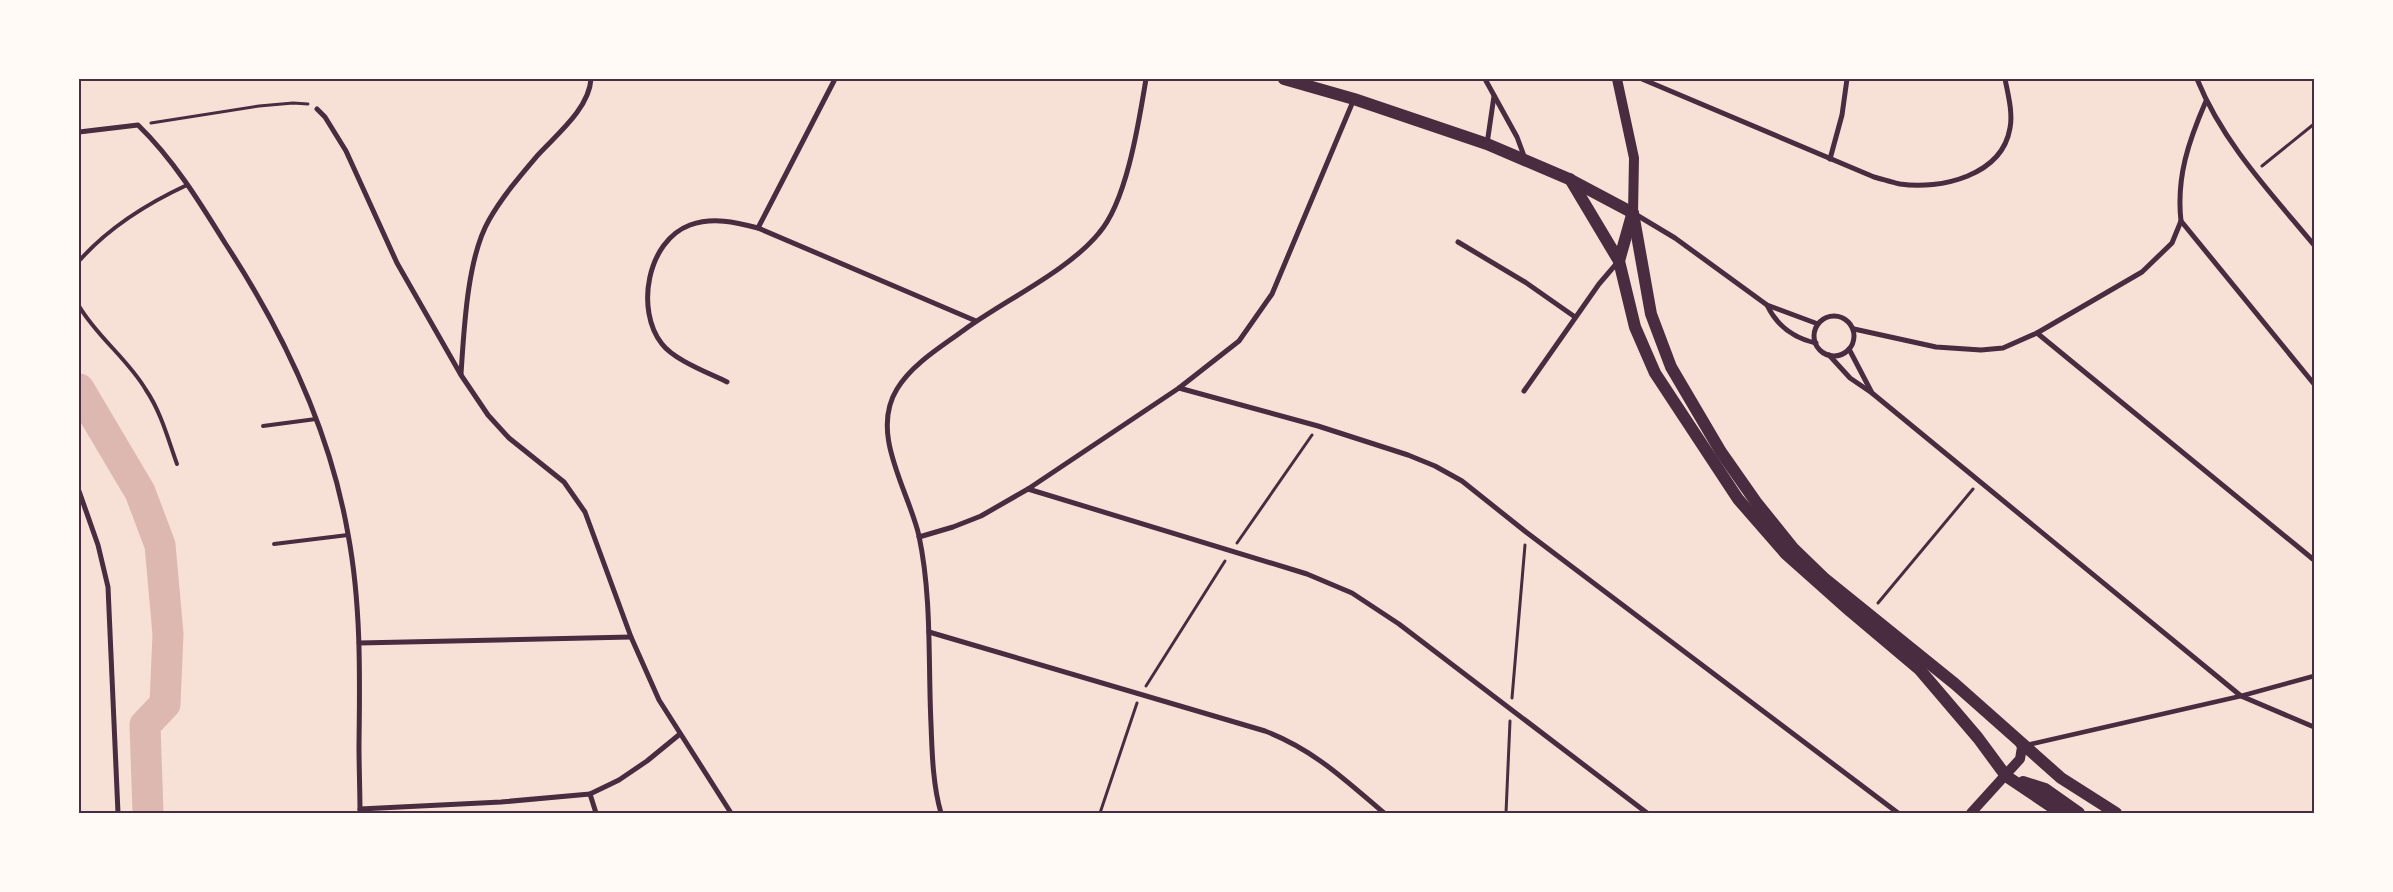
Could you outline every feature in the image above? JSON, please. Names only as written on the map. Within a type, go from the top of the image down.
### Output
[{"type":"main road","points":[[1284,79],[1354,98],[1524,158],[1569,179],[1633,213]]},
{"type":"main road","points":[[1617,79],[1634,158],[1633,213],[1651,314],[1671,367],[1726,459],[1794,548],[1825,579],[1870,613],[2022,742],[2061,778],[2116,813]]},
{"type":"main road","points":[[1569,179],[1619,261],[1635,327],[1655,373],[1738,498],[1786,554],[1842,605],[1920,670],[1978,738],[2006,776],[2061,813]]},
{"type":"main road","points":[[1619,261],[1633,213]]},
{"type":"main road","points":[[1971,813],[2006,776],[2022,754],[2022,742]]},
{"type":"main road","points":[[2006,776],[2045,790],[2079,813]]},
{"type":"street","points":[[461,375],[470,291],[477,253],[488,222],[506,193],[580,108],[591,79]]},
{"type":"street","points":[[758,228],[835,79]]},
{"type":"street","points":[[942,813],[931,738],[929,632],[919,537],[889,440],[887,420],[889,406],[897,389],[911,371],[976,321],[1077,255],[1101,232],[1121,192],[1137,128],[1146,79]]},
{"type":"street","points":[[1485,79],[1517,137],[1524,158]]},
{"type":"street","points":[[1642,79],[1874,177],[1900,184],[1928,185],[1973,174],[1991,162],[2002,148],[2010,129],[2010,108],[2005,79]]},
{"type":"street","points":[[1830,159],[1842,115],[1846,79]]},
{"type":"street","points":[[2197,79],[2206,100],[2230,142],[2253,173],[2314,245]]},
{"type":"street","points":[[1487,144],[1494,96]]},
{"type":"street","points":[[919,537],[981,516],[1028,489],[1179,388],[1239,341],[1272,294],[1354,98]]},
{"type":"street","points":[[1854,329],[1936,347],[1963,350],[2003,348],[2037,334],[2142,272],[2172,243],[2181,221],[2179,203],[2184,160],[2206,100]]},
{"type":"street","points":[[317,109],[325,117],[346,151],[397,263],[461,375],[488,415],[509,438],[564,482],[576,497],[593,530],[631,637],[659,700],[731,813]]},
{"type":"street","points":[[79,132],[138,124],[172,162],[255,292],[316,420],[334,474],[348,535],[357,605],[360,811],[590,794],[619,780],[647,762],[680,734]]},
{"type":"street","points":[[1633,213],[1675,238],[1767,305],[1818,324]]},
{"type":"street","points":[[728,382],[682,360],[662,344],[653,327],[646,304],[650,276],[658,256],[672,236],[690,226],[713,221],[731,221],[758,228],[976,321]]},
{"type":"street","points":[[2181,221],[2314,384]]},
{"type":"street","points":[[1458,242],[1525,282],[1576,317]]},
{"type":"street","points":[[1524,391],[1576,317],[1619,261]]},
{"type":"street","points":[[1767,305],[1772,315],[1790,334],[1801,340],[1816,343]]},
{"type":"street","points":[[1829,355],[1844,353],[1849,349],[1854,338],[1854,329],[1848,320],[1836,316],[1823,319],[1818,324],[1814,337],[1819,349],[1829,355],[1850,378],[1872,393],[2241,696],[2314,727]]},
{"type":"street","points":[[2037,334],[2314,560]]},
{"type":"street","points":[[1849,349],[1872,393]]},
{"type":"street","points":[[1179,388],[1335,431],[1435,466],[1462,481],[1526,532],[1898,813]]},
{"type":"street","points":[[1028,489],[1297,571],[1352,593],[1399,624],[1647,813]]},
{"type":"street","points":[[79,491],[98,545],[108,587],[118,813]]},
{"type":"street","points":[[929,632],[1265,731],[1302,746],[1334,770],[1384,813]]},
{"type":"street","points":[[359,643],[631,637]]},
{"type":"street","points":[[2022,742],[2241,696],[2314,676]]},
{"type":"street","points":[[590,794],[596,813]]},
{"type":"lane","points":[[79,261],[102,237],[137,211],[187,185]]},
{"type":"lane","points":[[79,306],[88,320],[146,389],[158,411],[177,464]]},
{"type":"lane","points":[[263,426],[316,420]]},
{"type":"lane","points":[[274,544],[348,535]]},
{"type":"path","points":[[138,124],[292,103],[307,104],[317,109]]},
{"type":"path","points":[[2253,173],[2314,124]]},
{"type":"path","points":[[1870,613],[1980,481]]},
{"type":"path","points":[[1506,813],[1511,710],[1526,532]]},
{"type":"path","points":[[1100,813],[1141,694]]},
{"type":"waterway","points":[[79,389],[140,492],[160,545],[168,634],[165,704],[145,725],[148,813]]}]
